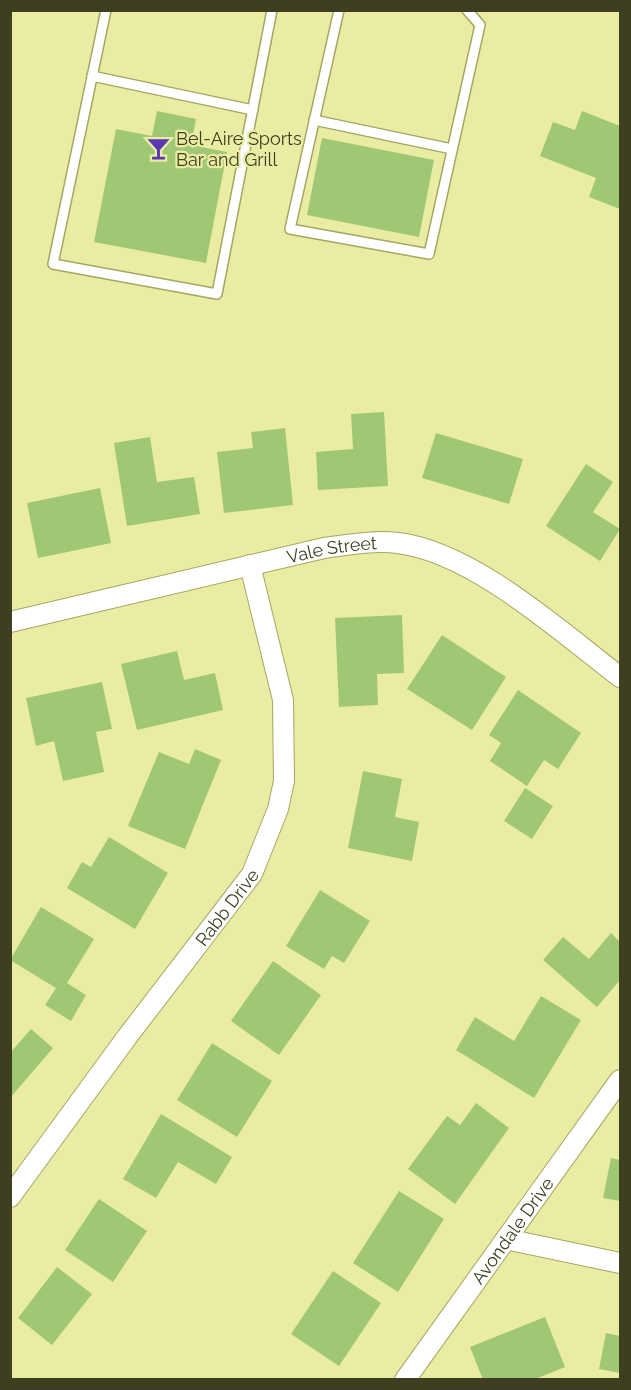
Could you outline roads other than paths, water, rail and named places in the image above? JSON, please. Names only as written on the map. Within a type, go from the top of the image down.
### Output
[{"type":"street","name":"Vale Street","points":[[10,622],[324,548],[398,543],[433,552],[472,569],[518,600],[621,677]]},
{"type":"street","name":"Rabb Drive","points":[[11,1195],[127,1037],[252,874],[278,808],[284,781],[283,700],[250,565]]},
{"type":"street","name":"Avondale Drive","points":[[405,1380],[621,1080]]},
{"type":"street","points":[[506,1239],[621,1263]]},
{"type":"lane","points":[[106,10],[53,264],[217,294],[272,10]]},
{"type":"lane","points":[[339,10],[290,229],[429,254],[480,25],[467,10]]},
{"type":"lane","points":[[92,76],[253,110]]},
{"type":"lane","points":[[314,120],[452,149]]},
{"type":"place","name":"Bel-Aire Sports Bar and Grill","points":[[158,148]]}]
